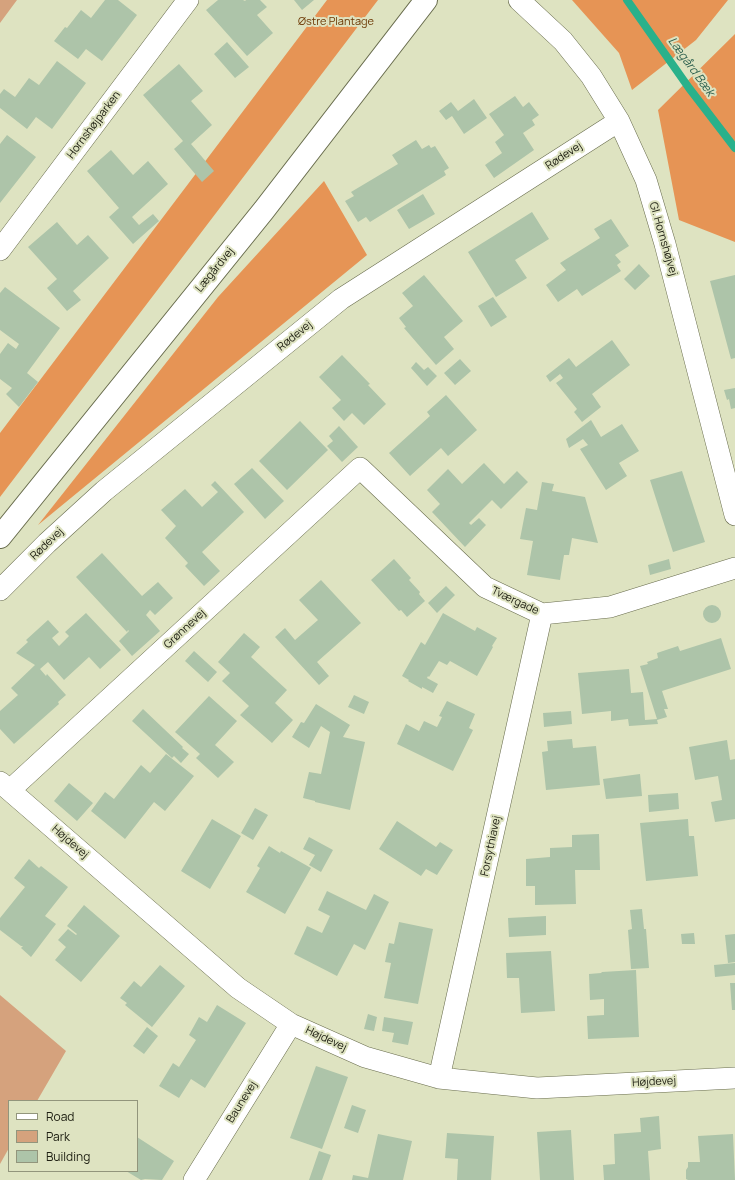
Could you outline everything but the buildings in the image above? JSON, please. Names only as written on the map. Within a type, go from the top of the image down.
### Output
[{"type":"street","name":"Hornshøjparken","points":[[0,250],[188,0]]},
{"type":"street","name":"Lægårdvej","points":[[0,536],[264,210],[426,0]]},
{"type":"street","name":"Gl. Hornshøjvej","points":[[519,0],[563,41],[591,76],[619,121],[646,180],[665,244],[735,515]]},
{"type":"street","name":"Rødevej","points":[[0,590],[47,543],[104,491],[341,299],[619,121]]},
{"type":"street","name":"Tværgade","points":[[360,468],[485,587],[542,614],[610,607],[735,568]]},
{"type":"street","name":"Grønnevej","points":[[5,786],[360,468]]},
{"type":"street","name":"Forsythiavej","points":[[439,1078],[542,614]]},
{"type":"street","name":"Højdevej","points":[[5,786],[238,988],[292,1024],[365,1057],[439,1078],[537,1088],[735,1078]]},
{"type":"street","name":"Baunevej","points":[[194,1180],[292,1024]]},
{"type":"green space","points":[[0,0],[17,0],[0,23]]},
{"type":"green space","name":"Østre Plantage","points":[[327,0],[378,0],[0,497],[0,433]]},
{"type":"green space","points":[[572,0],[728,0],[696,40],[632,90],[619,53]]},
{"type":"green space","points":[[735,34],[735,242],[679,220],[658,110]]},
{"type":"green space","points":[[324,181],[367,255],[38,525],[218,297]]},
{"type":"green space","points":[[0,995],[66,1051],[38,1100],[8,1100],[8,1150],[0,1164]]},
{"type":"waterway","name":"Lægård Bæk","points":[[627,0],[689,88],[735,148]]}]
